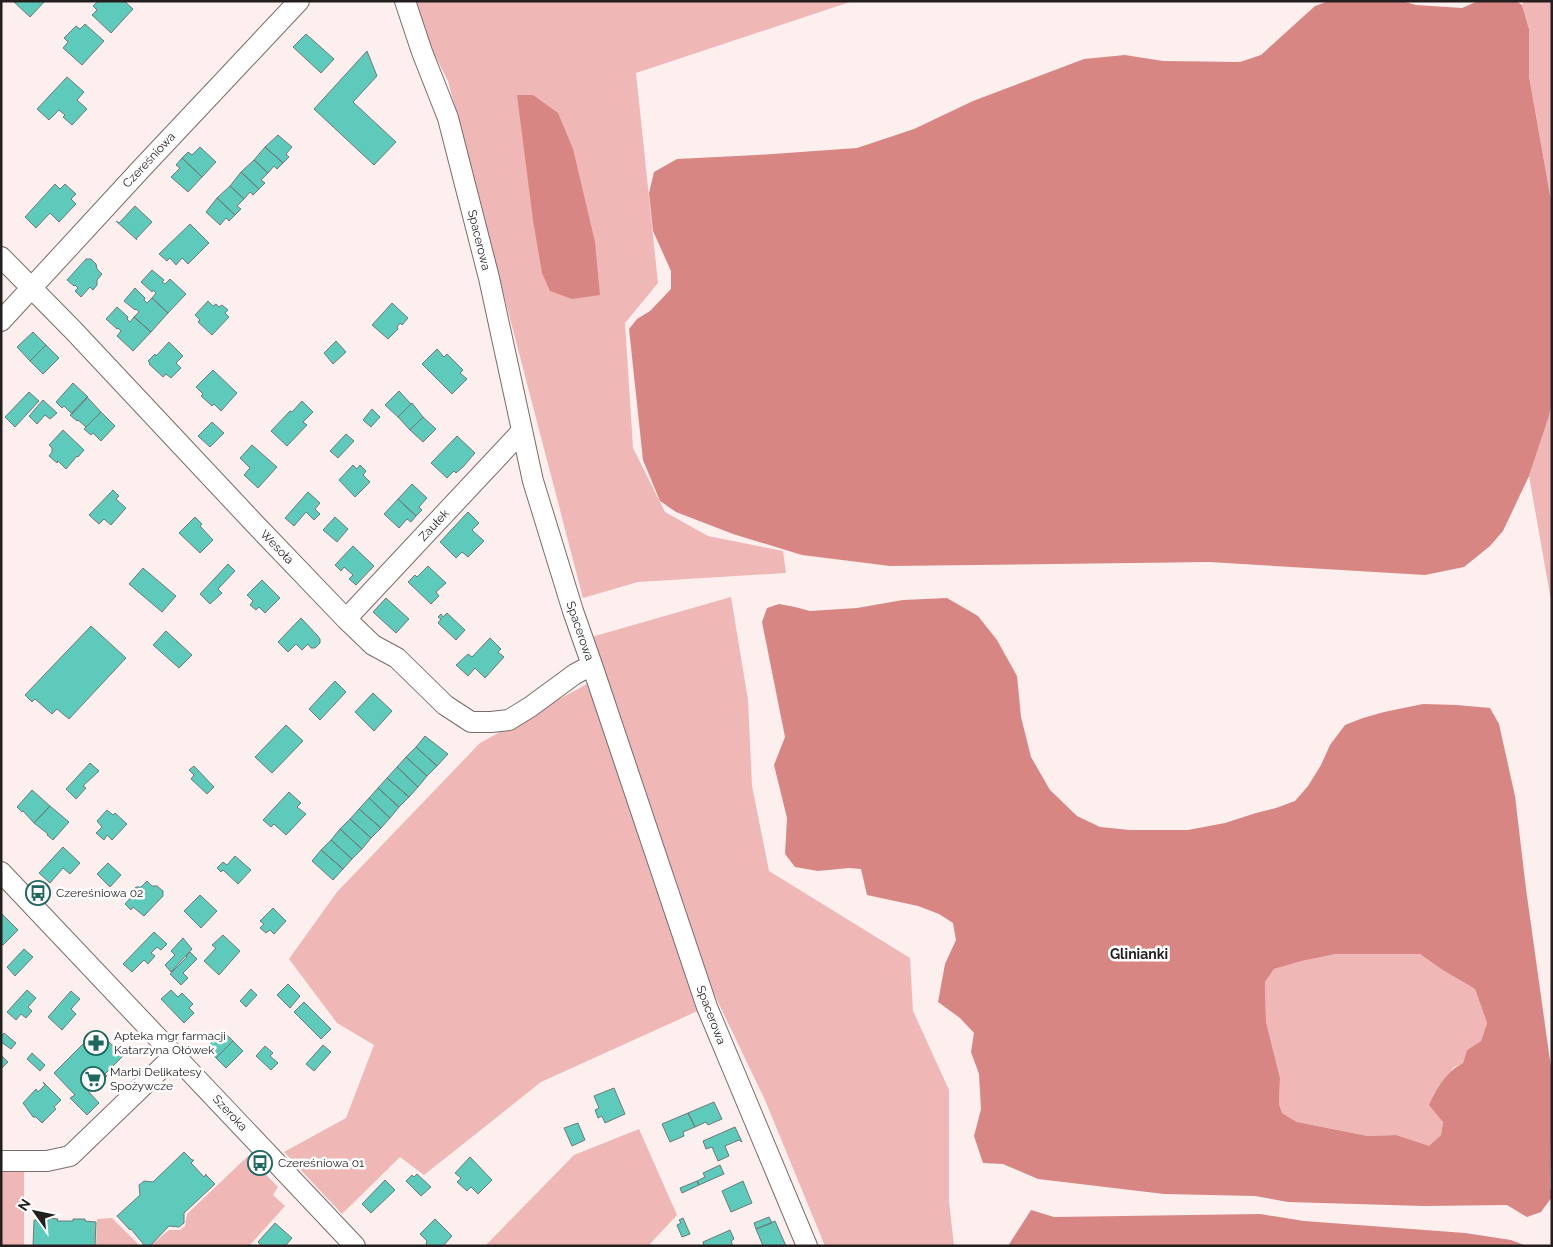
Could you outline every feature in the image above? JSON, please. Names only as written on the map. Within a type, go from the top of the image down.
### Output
[{"type":"street","name":"Czereśniowa","points":[[1,321],[299,1]]},
{"type":"street","name":"Spacerowa","points":[[405,1],[453,136],[489,278],[533,481],[573,611],[707,1007],[807,1246]]},
{"type":"street","name":"Wesoła","points":[[1,257],[73,330],[346,619],[374,645],[397,658],[445,706],[471,722],[509,720],[592,665]]},
{"type":"street","name":"Zaułek","points":[[346,619],[522,430]]},
{"type":"street","name":"Szeroka","points":[[1,872],[355,1246]]},
{"type":"street","points":[[1,1160],[47,1161],[70,1156],[175,1055]]},
{"type":"shaded area","points":[[413,1],[853,1],[636,73],[658,283],[625,323],[633,448],[665,512],[708,536],[783,551],[786,573],[638,582],[583,598],[448,81],[420,26]]},
{"type":"shaded area","points":[[1329,1],[1402,1],[1416,5],[1462,8],[1478,1],[1516,1],[1522,5],[1529,29],[1529,76],[1552,206],[1552,401],[1549,416],[1529,476],[1503,531],[1490,546],[1464,567],[1425,575],[1209,562],[890,566],[802,555],[733,534],[676,512],[660,501],[643,460],[629,329],[637,319],[650,311],[671,289],[671,271],[653,231],[649,193],[654,172],[677,159],[857,148],[914,129],[973,101],[1084,59],[1125,55],[1163,61],[1240,62],[1261,55],[1315,6]]},
{"type":"shaded area","points":[[1524,1],[1552,1],[1552,206],[1529,75],[1529,29],[1522,5]]},
{"type":"shaded area","points":[[517,95],[533,95],[558,113],[573,149],[595,242],[600,295],[572,299],[550,291],[542,273],[533,220]]},
{"type":"shaded area","points":[[1552,401],[1552,606],[1529,476],[1549,416]]},
{"type":"shaded area","points":[[731,597],[748,700],[752,786],[769,871],[910,958],[913,1011],[949,1090],[949,1201],[954,1246],[825,1246],[765,1100],[695,954],[588,638]]},
{"type":"shaded area","points":[[947,598],[978,616],[997,640],[1017,676],[1021,717],[1031,757],[1050,790],[1077,816],[1100,827],[1130,830],[1188,830],[1225,823],[1276,808],[1295,801],[1308,786],[1321,765],[1330,745],[1345,725],[1384,712],[1423,704],[1490,708],[1499,724],[1515,796],[1552,1075],[1550,1187],[1552,1197],[1541,1212],[1527,1217],[1507,1205],[1424,1206],[1288,1202],[1255,1196],[1164,1194],[1038,1179],[1003,1164],[983,1163],[974,1136],[981,1109],[979,1074],[971,1052],[974,1033],[960,1018],[938,1002],[945,964],[956,940],[953,923],[939,914],[918,906],[867,895],[861,869],[849,868],[818,871],[795,867],[785,854],[787,818],[774,765],[785,737],[762,622],[767,608],[779,604],[810,611],[857,608],[903,600]],"holes":[[[1336,954],[1420,954],[1475,989],[1487,1023],[1481,1041],[1467,1050],[1463,1063],[1452,1070],[1443,1081],[1429,1105],[1443,1122],[1441,1135],[1429,1146],[1396,1135],[1368,1136],[1297,1122],[1282,1113],[1279,1104],[1280,1078],[1266,1022],[1265,982],[1274,969]]]},
{"type":"shaded area","points":[[587,684],[601,709],[702,1009],[541,1082],[424,1175],[400,1157],[342,1214],[284,1152],[346,1118],[374,1045],[337,1023],[289,959],[337,892],[480,743]]},
{"type":"shaded area","points":[[1336,954],[1420,954],[1475,989],[1487,1023],[1481,1041],[1467,1050],[1463,1063],[1454,1067],[1433,1096],[1443,1122],[1441,1135],[1429,1147],[1396,1135],[1368,1136],[1297,1122],[1282,1113],[1279,1104],[1280,1078],[1266,1022],[1265,982],[1274,969]]},
{"type":"shaded area","points":[[639,1129],[677,1215],[648,1246],[485,1246],[574,1155]]},
{"type":"shaded area","points":[[248,1156],[278,1187],[273,1195],[285,1206],[249,1246],[150,1246],[169,1230],[180,1230],[185,1226],[187,1214]]},
{"type":"shaded area","points":[[1,1171],[24,1171],[24,1246],[1,1246]]},
{"type":"shaded area","points":[[1031,1210],[1054,1217],[1260,1214],[1304,1221],[1465,1233],[1511,1240],[1527,1246],[1008,1246]]},
{"type":"shaded area","points":[[112,1218],[140,1246],[96,1246],[97,1219]]},
{"type":"building","points":[[13,1],[45,1],[30,17]]},
{"type":"building","points":[[98,1],[124,1],[133,9],[111,33],[92,15],[97,10],[93,6]]},
{"type":"building","points":[[85,24],[104,41],[82,65],[63,48],[68,42],[64,38],[76,26],[80,29]]},
{"type":"building","points":[[306,34],[334,59],[321,73],[293,47]]},
{"type":"building","points":[[367,51],[377,76],[353,102],[396,142],[374,165],[314,109]]},
{"type":"building","points":[[67,77],[84,92],[77,100],[87,109],[72,125],[63,117],[65,115],[59,110],[49,120],[37,109]]},
{"type":"building","points":[[278,135],[292,147],[286,154],[289,157],[283,163],[265,147]]},
{"type":"building","points":[[200,147],[216,162],[202,177],[182,158],[188,152],[192,155]]},
{"type":"building","points":[[265,147],[283,163],[277,169],[274,166],[268,173],[254,160]]},
{"type":"building","points":[[182,158],[202,177],[188,192],[171,177],[180,168],[176,165]]},
{"type":"building","points":[[254,160],[268,173],[261,180],[265,183],[259,189],[241,172]]},
{"type":"building","points":[[241,172],[259,189],[253,195],[250,192],[244,199],[230,186]]},
{"type":"building","points":[[55,184],[60,189],[65,184],[76,194],[71,199],[76,204],[59,222],[50,213],[36,228],[25,217]]},
{"type":"building","points":[[230,186],[244,199],[237,206],[241,209],[235,215],[217,198]]},
{"type":"building","points":[[217,198],[235,215],[229,221],[226,218],[220,225],[206,212]]},
{"type":"building","points":[[135,206],[152,222],[137,240],[116,221],[119,223]]},
{"type":"building","points":[[190,224],[209,243],[188,264],[182,258],[176,265],[170,258],[167,261],[159,254]]},
{"type":"building","points":[[86,259],[91,259],[102,274],[93,290],[90,287],[81,297],[75,291],[78,288],[67,280]]},
{"type":"building","points":[[152,270],[164,280],[162,282],[165,284],[170,279],[186,294],[168,313],[152,298],[156,293],[153,290],[152,292],[141,282]]},
{"type":"building","points":[[135,288],[145,298],[144,300],[147,303],[152,298],[168,313],[151,332],[134,317],[139,312],[124,301]]},
{"type":"building","points":[[208,301],[213,306],[216,304],[219,307],[222,305],[228,310],[225,313],[229,317],[212,335],[198,322],[200,320],[195,315]]},
{"type":"building","points":[[392,303],[408,318],[402,325],[400,323],[397,327],[398,329],[388,339],[372,325]]},
{"type":"building","points":[[117,307],[128,317],[127,319],[130,322],[134,317],[151,332],[133,351],[117,336],[121,331],[106,319]]},
{"type":"building","points":[[33,332],[46,345],[30,361],[17,347]]},
{"type":"building","points":[[336,341],[346,352],[333,364],[324,353]]},
{"type":"building","points":[[169,342],[183,356],[176,363],[181,368],[171,378],[166,374],[163,377],[148,361],[155,354],[156,356]]},
{"type":"building","points":[[46,345],[59,358],[43,374],[30,361]]},
{"type":"building","points":[[437,349],[444,357],[447,354],[463,370],[460,373],[467,379],[452,394],[422,364]]},
{"type":"building","points":[[213,370],[237,393],[221,411],[201,396],[203,394],[196,387]]},
{"type":"building","points":[[73,383],[88,397],[72,414],[64,406],[62,408],[56,402]]},
{"type":"building","points":[[399,391],[411,404],[398,417],[385,405]]},
{"type":"building","points":[[29,392],[39,401],[15,427],[5,417]]},
{"type":"building","points":[[87,397],[101,412],[86,427],[70,415]]},
{"type":"building","points":[[43,400],[57,413],[50,419],[45,415],[37,424],[29,416]]},
{"type":"building","points":[[302,401],[313,412],[303,422],[307,425],[287,446],[271,431]]},
{"type":"building","points":[[412,403],[423,417],[410,430],[398,417]]},
{"type":"building","points":[[372,409],[380,417],[371,427],[363,420]]},
{"type":"building","points":[[101,412],[115,426],[101,441],[93,433],[91,435],[84,429]]},
{"type":"building","points":[[423,417],[436,429],[423,442],[410,430]]},
{"type":"building","points":[[212,422],[224,433],[210,447],[198,436]]},
{"type":"building","points":[[63,430],[84,450],[66,469],[49,456],[52,448],[49,445]]},
{"type":"building","points":[[346,434],[354,441],[338,458],[330,451]]},
{"type":"building","points":[[457,436],[475,453],[463,467],[456,473],[454,471],[447,478],[431,463]]},
{"type":"building","points":[[252,445],[277,467],[258,488],[244,475],[250,468],[240,458]]},
{"type":"building","points":[[353,465],[357,469],[360,465],[366,471],[363,475],[370,482],[355,497],[339,480]]},
{"type":"building","points":[[412,484],[427,498],[419,507],[422,510],[416,516],[398,499]]},
{"type":"building","points":[[113,490],[119,496],[116,499],[126,508],[111,525],[104,519],[99,524],[89,515]]},
{"type":"building","points":[[308,492],[320,503],[315,509],[320,514],[314,520],[306,512],[294,526],[285,518]]},
{"type":"building","points":[[398,499],[416,516],[411,522],[407,519],[399,528],[384,514]]},
{"type":"building","points":[[468,512],[479,523],[472,530],[484,541],[468,557],[462,552],[456,558],[440,542]]},
{"type":"building","points":[[195,517],[202,524],[200,526],[213,540],[200,553],[179,533]]},
{"type":"building","points":[[335,517],[348,529],[337,542],[323,530]]},
{"type":"building","points":[[353,546],[374,566],[356,585],[349,579],[353,575],[344,567],[341,571],[335,565]]},
{"type":"building","points":[[228,564],[235,571],[218,589],[222,593],[210,604],[200,594]]},
{"type":"building","points":[[428,566],[446,583],[436,592],[439,596],[431,604],[408,582],[415,575],[417,577]]},
{"type":"building","points":[[143,568],[176,596],[162,612],[129,584]]},
{"type":"building","points":[[262,580],[280,598],[265,613],[259,607],[256,610],[250,605],[253,601],[247,595]]},
{"type":"building","points":[[386,598],[409,619],[396,633],[373,612]]},
{"type":"building","points":[[447,613],[465,630],[456,640],[438,623],[441,619],[438,617],[441,614],[443,617]]},
{"type":"building","points":[[301,618],[317,635],[320,643],[315,648],[311,648],[308,644],[302,650],[296,644],[288,652],[278,642]]},
{"type":"building","points":[[91,626],[126,658],[69,719],[57,709],[52,714],[35,699],[32,702],[25,695]]},
{"type":"building","points":[[166,631],[192,655],[179,668],[153,645]]},
{"type":"building","points":[[490,638],[501,649],[498,652],[504,657],[485,678],[475,668],[468,676],[456,665],[468,654],[472,657]]},
{"type":"building","points":[[335,681],[346,692],[320,720],[309,709]]},
{"type":"building","points":[[373,693],[392,711],[374,731],[355,712]]},
{"type":"building","points":[[286,725],[303,741],[272,773],[255,757]]},
{"type":"building","points":[[425,736],[448,754],[437,766],[416,747]]},
{"type":"building","points":[[416,747],[437,766],[427,776],[406,757]]},
{"type":"building","points":[[406,757],[427,776],[418,787],[397,767]]},
{"type":"building","points":[[90,763],[99,771],[83,786],[86,788],[76,799],[66,789]]},
{"type":"building","points":[[194,766],[214,787],[207,794],[191,779],[194,775],[189,770]]},
{"type":"building","points":[[397,767],[418,787],[409,797],[387,778]]},
{"type":"building","points":[[387,778],[409,797],[399,807],[378,788]]},
{"type":"building","points":[[378,788],[399,807],[390,818],[369,798]]},
{"type":"building","points":[[32,790],[50,806],[34,823],[17,807]]},
{"type":"building","points":[[289,792],[301,803],[297,807],[306,814],[286,835],[274,824],[271,827],[263,820]]},
{"type":"building","points":[[369,798],[390,818],[381,828],[359,809]]},
{"type":"building","points":[[50,806],[69,822],[53,840],[34,823]]},
{"type":"building","points":[[359,809],[381,828],[371,838],[350,819]]},
{"type":"building","points":[[107,810],[113,815],[115,813],[127,824],[112,840],[107,835],[104,840],[96,833],[102,827],[97,821]]},
{"type":"building","points":[[350,819],[371,838],[362,849],[340,829]]},
{"type":"building","points":[[340,829],[362,849],[352,859],[331,840]]},
{"type":"building","points":[[331,840],[352,859],[343,869],[321,850]]},
{"type":"building","points":[[63,847],[80,863],[70,874],[63,868],[50,883],[39,873]]},
{"type":"building","points":[[321,850],[343,869],[333,880],[312,861]]},
{"type":"building","points":[[235,856],[251,870],[238,884],[223,870],[221,872],[217,868],[223,862],[227,865]]},
{"type":"building","points":[[108,863],[121,875],[110,887],[97,874]]},
{"type":"building","points":[[147,881],[152,886],[157,886],[163,891],[163,896],[144,916],[133,907],[131,910],[125,904],[134,894],[132,892],[136,887],[141,887]]},
{"type":"building","points":[[200,895],[217,911],[201,928],[184,911]]},
{"type":"building","points":[[273,908],[286,921],[274,934],[270,930],[266,933],[260,928],[264,924],[260,921]]},
{"type":"building","points":[[1,913],[18,930],[3,945],[1,943]]},
{"type":"building","points":[[154,932],[167,944],[161,950],[157,947],[151,953],[155,956],[148,964],[144,960],[132,972],[123,964]]},
{"type":"building","points":[[223,935],[240,951],[219,975],[204,961],[216,948],[212,945]]},
{"type":"building","points":[[183,938],[192,949],[171,972],[165,965],[175,955],[171,951]]},
{"type":"building","points":[[24,949],[33,957],[15,976],[7,967]]},
{"type":"building","points":[[190,952],[197,959],[183,973],[188,978],[181,985],[170,974]]},
{"type":"building","points":[[288,984],[300,996],[290,1008],[277,995]]},
{"type":"building","points":[[251,989],[257,995],[246,1007],[240,1001]]},
{"type":"building","points":[[27,990],[36,998],[28,1007],[32,1011],[26,1018],[21,1014],[16,1020],[7,1012]]},
{"type":"building","points":[[171,990],[178,997],[182,993],[193,1004],[189,1008],[194,1013],[184,1023],[161,999]]},
{"type":"building","points":[[71,991],[80,999],[71,1009],[76,1014],[62,1030],[48,1017]]},
{"type":"building","points":[[304,1002],[331,1029],[321,1039],[294,1012]]},
{"type":"building","points":[[97,1030],[123,1056],[105,1074],[107,1076],[101,1081],[99,1080],[88,1091],[99,1103],[87,1115],[70,1098],[75,1095],[54,1073]]},
{"type":"building","points":[[223,1031],[233,1041],[216,1058],[206,1048]]},
{"type":"building","points":[[4,1033],[16,1043],[11,1049],[1,1042],[1,1037]]},
{"type":"building","points":[[233,1041],[243,1051],[226,1068],[216,1058]]},
{"type":"building","points":[[323,1045],[331,1052],[314,1071],[306,1064]]},
{"type":"building","points":[[265,1046],[273,1053],[270,1056],[278,1063],[271,1070],[256,1056]]},
{"type":"building","points":[[32,1053],[45,1065],[40,1071],[27,1059]]},
{"type":"building","points":[[1,1055],[8,1062],[2,1068],[1,1067]]},
{"type":"building","points":[[43,1082],[61,1100],[54,1107],[56,1109],[42,1123],[36,1117],[33,1117],[23,1103],[36,1089],[38,1092],[45,1085]]},
{"type":"building","points":[[614,1088],[625,1114],[605,1123],[602,1116],[598,1118],[595,1110],[599,1108],[594,1096]]},
{"type":"building","points":[[714,1102],[722,1119],[708,1125],[706,1122],[695,1127],[688,1113]]},
{"type":"building","points":[[688,1113],[695,1127],[683,1132],[684,1136],[670,1142],[662,1124]]},
{"type":"building","points":[[578,1123],[585,1140],[572,1146],[564,1128]]},
{"type":"building","points":[[735,1127],[742,1142],[739,1140],[725,1146],[729,1156],[718,1161],[712,1147],[706,1149],[703,1141]]},
{"type":"building","points":[[184,1152],[194,1160],[191,1163],[204,1177],[206,1174],[215,1184],[184,1213],[184,1223],[179,1227],[169,1226],[150,1246],[145,1246],[117,1216],[140,1195],[139,1185],[144,1181],[153,1182]]},
{"type":"building","points":[[470,1157],[492,1180],[478,1194],[471,1187],[467,1191],[457,1182],[461,1178],[455,1173]]},
{"type":"building","points":[[720,1165],[724,1174],[699,1185],[697,1181],[705,1177],[703,1173]]},
{"type":"building","points":[[417,1174],[431,1187],[421,1196],[406,1181],[412,1175],[414,1177]]},
{"type":"building","points":[[385,1180],[395,1190],[371,1213],[362,1204]]},
{"type":"building","points":[[697,1181],[699,1185],[682,1193],[680,1188]]},
{"type":"building","points":[[743,1181],[752,1203],[731,1212],[722,1191]]},
{"type":"building","points":[[769,1217],[772,1223],[756,1229],[754,1223]]},
{"type":"building","points":[[49,1218],[58,1219],[57,1221],[85,1219],[85,1221],[96,1222],[95,1246],[33,1246],[34,1220],[49,1220]]},
{"type":"building","points":[[683,1218],[690,1234],[682,1237],[677,1225],[681,1223],[679,1220]]},
{"type":"building","points":[[435,1219],[452,1236],[443,1246],[428,1246],[426,1244],[427,1241],[420,1234]]},
{"type":"building","points":[[775,1221],[786,1246],[763,1246],[756,1229]]},
{"type":"building","points":[[275,1223],[292,1238],[285,1246],[262,1246],[258,1242]]},
{"type":"building","points":[[730,1230],[734,1239],[731,1241],[733,1246],[704,1246],[703,1242]]},
{"type":"place","name":"Czereśniowa 02","points":[[38,893]]},
{"type":"place","name":"Apteka mgr farmacji Katarzyna Ołówek","points":[[96,1043]]},
{"type":"place","name":"Marbi Delikatesy Spożywcze","points":[[93,1079]]},
{"type":"place","name":"Czereśniowa 01","points":[[260,1163]]},
{"type":"district","name":"Glinianki","points":[[1139,954]]}]
